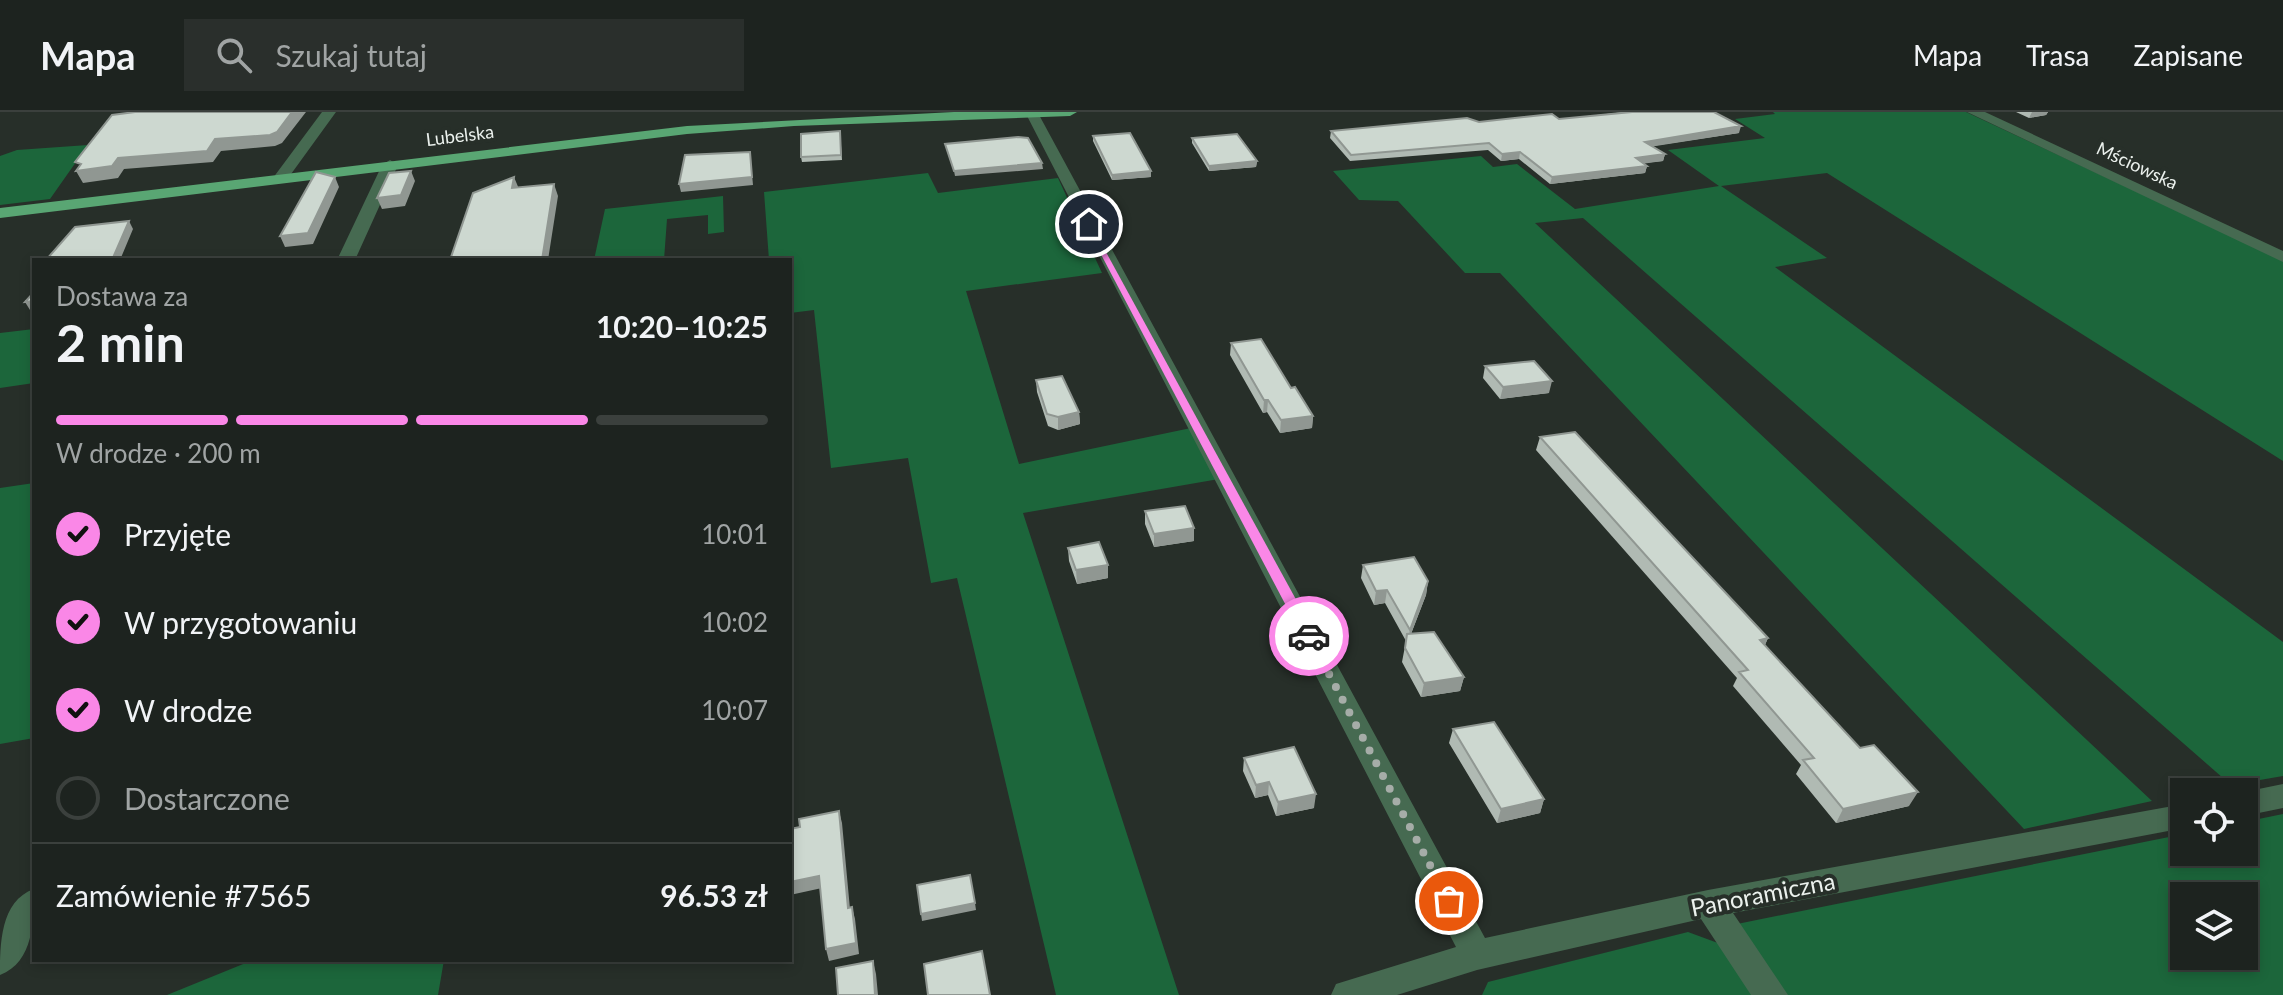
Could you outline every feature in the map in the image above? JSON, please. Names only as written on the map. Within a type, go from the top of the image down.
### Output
[{"type":"main road","name":"Lubelska","points":[[0,213],[687,130],[867,115],[1070,112]]},
{"type":"street","points":[[281,178],[329,112]]},
{"type":"street","name":"Mściowska","points":[[1974,112],[2283,257]]},
{"type":"street","points":[[1031,113],[1477,955]]},
{"type":"street","points":[[347,258],[390,165]]},
{"type":"street","points":[[2258,801],[2283,796]]},
{"type":"street","name":"Panoramiczna","points":[[1348,995],[1477,955],[1708,904],[2170,819]]},
{"type":"street","points":[[1708,904],[1771,995]]},
{"type":"street","points":[[0,960],[32,906]]},
{"type":"green space","points":[[1773,112],[1966,112],[2283,260],[2283,461],[1827,173],[1721,186],[1827,258],[1775,267],[2283,642],[2283,776],[2258,780],[2223,778],[1583,218],[1535,223],[2152,801],[2024,829],[1500,273],[1465,273],[1398,201],[1359,200],[1333,171],[1481,156],[1493,167],[1517,164],[1575,209],[1719,186],[1668,150],[1765,138],[1735,119],[1775,114]]},
{"type":"green space","points":[[88,145],[50,199],[0,205],[0,156],[17,150]]},
{"type":"green space","points":[[928,173],[938,193],[1058,178],[1102,273],[966,291],[1019,464],[1191,428],[1219,479],[1023,513],[1179,995],[1056,995],[957,578],[931,583],[908,458],[831,468],[814,310],[792,313],[792,258],[769,258],[764,192]]},
{"type":"green space","points":[[723,196],[724,232],[708,234],[708,215],[667,219],[664,258],[594,258],[605,209]]},
{"type":"green space","points":[[32,329],[32,383],[0,388],[0,333]]},
{"type":"green space","points":[[32,483],[32,738],[0,744],[0,488]]},
{"type":"green space","points":[[2283,814],[2283,995],[1786,995],[1737,924],[2170,837],[2170,866],[2258,866],[2258,819]]},
{"type":"green space","points":[[1688,932],[1726,946],[1757,995],[1482,995],[1488,982]]},
{"type":"green space","points":[[248,962],[444,962],[438,995],[167,995]]},
{"type":"building","points":[[135,112],[292,112],[277,132],[270,135],[215,139],[207,151],[118,158],[112,166],[76,171],[81,164],[75,162],[112,115]]},
{"type":"building","points":[[1632,112],[1714,112],[1741,126],[1645,142],[1665,154],[1636,158],[1647,166],[1552,177],[1520,152],[1502,154],[1489,143],[1351,155],[1331,131],[1467,118],[1479,122],[1552,114],[1559,119]]},
{"type":"building","points":[[840,131],[841,155],[801,157],[801,134]]},
{"type":"building","points":[[1130,133],[1151,171],[1112,175],[1093,136]]},
{"type":"building","points":[[1237,134],[1257,161],[1209,166],[1192,138]]},
{"type":"building","points":[[1028,138],[1042,163],[954,171],[945,144]]},
{"type":"building","points":[[750,152],[752,177],[679,184],[685,155]]},
{"type":"building","points":[[411,171],[401,195],[377,198],[389,173]]},
{"type":"building","points":[[316,172],[335,177],[308,233],[280,236]]},
{"type":"building","points":[[514,177],[512,188],[554,184],[542,258],[451,258],[473,193]]},
{"type":"building","points":[[129,221],[113,258],[48,258],[75,227]]},
{"type":"building","points":[[1261,339],[1291,388],[1295,387],[1313,416],[1281,420],[1268,400],[1264,400],[1231,343]]},
{"type":"building","points":[[1534,361],[1552,381],[1503,387],[1485,366]]},
{"type":"building","points":[[1062,376],[1079,412],[1058,417],[1047,414],[1036,380]]},
{"type":"building","points":[[1575,432],[1768,638],[1760,640],[1860,748],[1874,745],[1918,792],[1843,809],[1803,760],[1814,758],[1739,672],[1748,670],[1540,437]]},
{"type":"building","points":[[1185,506],[1194,528],[1154,534],[1145,511]]},
{"type":"building","points":[[1099,542],[1108,565],[1076,570],[1068,548]]},
{"type":"building","points":[[1414,557],[1428,581],[1410,630],[1387,590],[1376,591],[1363,565]]},
{"type":"building","points":[[1434,632],[1464,677],[1424,683],[1405,648],[1407,634]]},
{"type":"building","points":[[1494,722],[1544,799],[1501,809],[1453,729]]},
{"type":"building","points":[[1294,747],[1316,794],[1278,802],[1269,782],[1256,785],[1244,758]]},
{"type":"building","points":[[839,811],[848,908],[852,907],[856,943],[826,949],[819,876],[792,882],[792,829],[800,827],[799,819]]},
{"type":"building","points":[[970,875],[975,903],[921,914],[917,885]]},
{"type":"building","points":[[982,951],[990,995],[928,995],[924,964]]},
{"type":"building","points":[[873,961],[875,995],[838,995],[836,968]]},
{"type":"way so far","points":[[1309,636],[1449,901]]},
{"type":"route","points":[[1089,224],[1309,636]]}]
